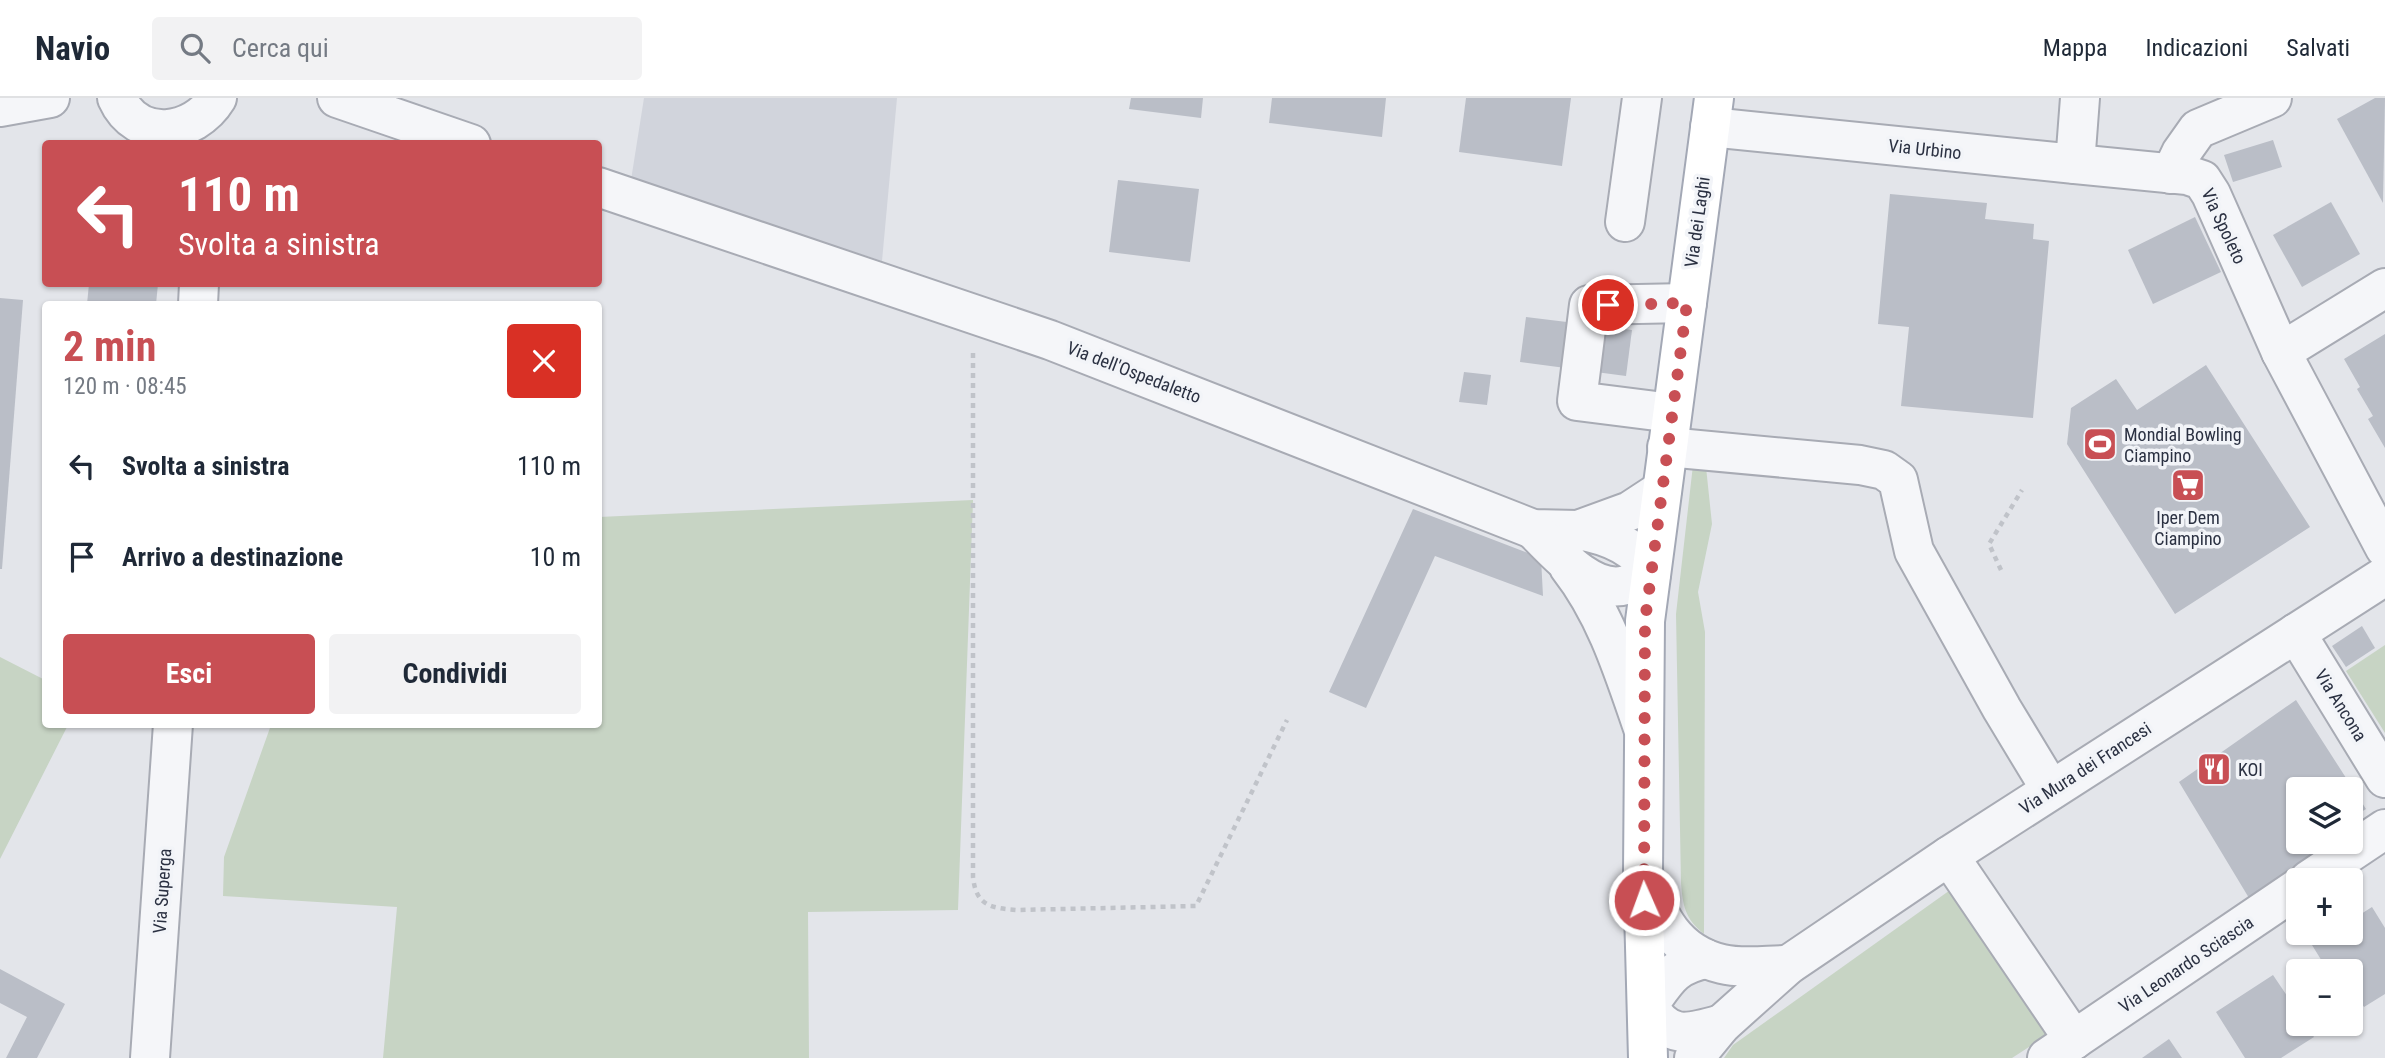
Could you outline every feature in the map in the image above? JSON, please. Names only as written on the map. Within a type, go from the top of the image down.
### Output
[{"type":"main road","name":"Via dei Laghi","points":[[1648,1058],[1643,873],[1645,621],[1712,112]]},
{"type":"street","points":[[0,107],[50,98]]},
{"type":"street","points":[[84,98],[164,130],[212,117]]},
{"type":"street","points":[[337,98],[459,140]]},
{"type":"street","points":[[1625,222],[1642,98]]},
{"type":"street","points":[[2074,164],[2080,98]]},
{"type":"street","points":[[2171,174],[2180,153],[2198,129],[2272,98]]},
{"type":"street","name":"Via Urbino","points":[[1712,112],[2074,164]]},
{"type":"street","name":"Via Spoleto","points":[[2074,164],[2187,175],[2202,180],[2211,194],[2281,352],[2385,548]]},
{"type":"street","name":"Via dell'Ospedaletto","points":[[602,188],[1050,340],[1557,538]]},
{"type":"street","points":[[2281,352],[2385,288]]},
{"type":"street","points":[[1687,303],[1589,305],[1577,401],[1670,430],[1884,470],[1898,480],[1914,551],[2002,709],[2051,790]]},
{"type":"street","points":[[1557,538],[1630,511],[1662,490]]},
{"type":"street","points":[[1557,538],[1593,581],[1606,587],[1626,586],[1651,574]]},
{"type":"street","points":[[1557,538],[1602,621],[1644,730]]},
{"type":"street","name":"Via Mura dei Francesi","points":[[1694,1058],[1722,1024],[1788,965],[1949,856],[2385,576]]},
{"type":"street","name":"Via Ancona","points":[[2296,633],[2385,778]]},
{"type":"street","name":"Via Superga","points":[[150,1058],[173,728]]},
{"type":"street","points":[[2327,868],[2385,829]]},
{"type":"street","name":"Via Leonardo Sciascia","points":[[1949,856],[2061,1049],[2286,896]]},
{"type":"street","points":[[1643,873],[1653,903],[1668,930],[1684,946],[1706,959],[1724,965],[1788,965]]},
{"type":"street","points":[[1648,1006],[1672,973],[1686,963],[1706,959]]},
{"type":"street","name":"Via Mura dei Francesi","points":[[1648,1006],[1659,1024],[1677,1032],[1700,1031],[1722,1024]]},
{"type":"path","points":[[974,313],[973,877],[979,898],[991,907],[1017,910],[1196,906],[1287,720]]},
{"type":"path","points":[[2001,570],[1989,544],[2022,490]]},
{"type":"shaded area","points":[[644,98],[897,98],[882,261],[631,180]]},
{"type":"green space","points":[[1693,465],[1706,467],[1712,524],[1698,592],[1705,632],[1704,934],[1686,912],[1681,883],[1676,614]]},
{"type":"green space","points":[[973,500],[958,910],[808,912],[809,1058],[383,1058],[397,907],[223,896],[224,857],[270,728],[602,728],[602,517]]},
{"type":"green space","points":[[2385,645],[2385,733],[2346,671]]},
{"type":"green space","points":[[0,657],[42,678],[42,728],[66,728],[0,859]]},
{"type":"green space","points":[[1953,888],[2049,1034],[2012,1058],[1724,1058],[1733,1045]]},
{"type":"building","points":[[1131,98],[1203,98],[1201,118],[1129,109]]},
{"type":"building","points":[[1272,98],[1386,98],[1382,137],[1269,123]]},
{"type":"building","points":[[1466,98],[1571,98],[1562,166],[1459,152]]},
{"type":"building","points":[[2375,98],[2385,98],[2383,203],[2337,119]]},
{"type":"building","points":[[2273,140],[2282,167],[2233,182],[2224,155]]},
{"type":"building","points":[[1118,180],[1199,189],[1190,262],[1109,252]]},
{"type":"building","points":[[1890,194],[1987,203],[1985,219],[2034,224],[2033,239],[2049,241],[2033,418],[1901,406],[1909,327],[1878,324]]},
{"type":"building","points":[[2331,202],[2360,254],[2302,287],[2273,235]]},
{"type":"building","points":[[2195,217],[2221,272],[2153,304],[2128,250]]},
{"type":"building","points":[[89,287],[158,287],[156,301],[87,301]]},
{"type":"building","points":[[0,298],[23,300],[2,569],[0,569]]},
{"type":"building","points":[[1526,317],[1632,330],[1626,376],[1520,362]]},
{"type":"building","points":[[2385,334],[2385,448],[2368,419],[2373,416],[2344,359]]},
{"type":"building","name":"Iper Dem Ciampino","points":[[2206,365],[2310,527],[2175,614],[2067,444],[2071,408],[2116,379],[2137,410]]},
{"type":"building","points":[[1464,372],[1491,375],[1487,405],[1459,402]]},
{"type":"building","points":[[1413,509],[1541,558],[1543,596],[1435,556],[1366,708],[1329,692]]},
{"type":"building","points":[[2362,626],[2375,648],[2346,667],[2332,646]]},
{"type":"building","points":[[2296,700],[2345,777],[2286,777],[2286,854],[2315,854],[2294,868],[2286,868],[2286,873],[2249,898],[2179,782]]},
{"type":"building","points":[[2372,907],[2385,928],[2385,994],[2364,1007],[2363,959],[2321,959],[2312,945],[2363,945],[2363,913]]},
{"type":"building","points":[[0,969],[65,1004],[37,1058],[6,1058],[27,1017],[0,1003]]},
{"type":"building","points":[[2273,975],[2286,994],[2286,1036],[2314,1037],[2281,1058],[2245,1058],[2216,1012]]},
{"type":"building","points":[[2169,1039],[2182,1058],[2142,1058]]},
{"type":"place","name":"Mondial Bowling Ciampino","points":[[2100,444]]},
{"type":"place","name":"Iper Dem Ciampino","points":[[2188,485]]},
{"type":"place","name":"KOI","points":[[2214,769]]},
{"type":"route","points":[[1608,305],[1687,303],[1645,621],[1644,900]]}]
